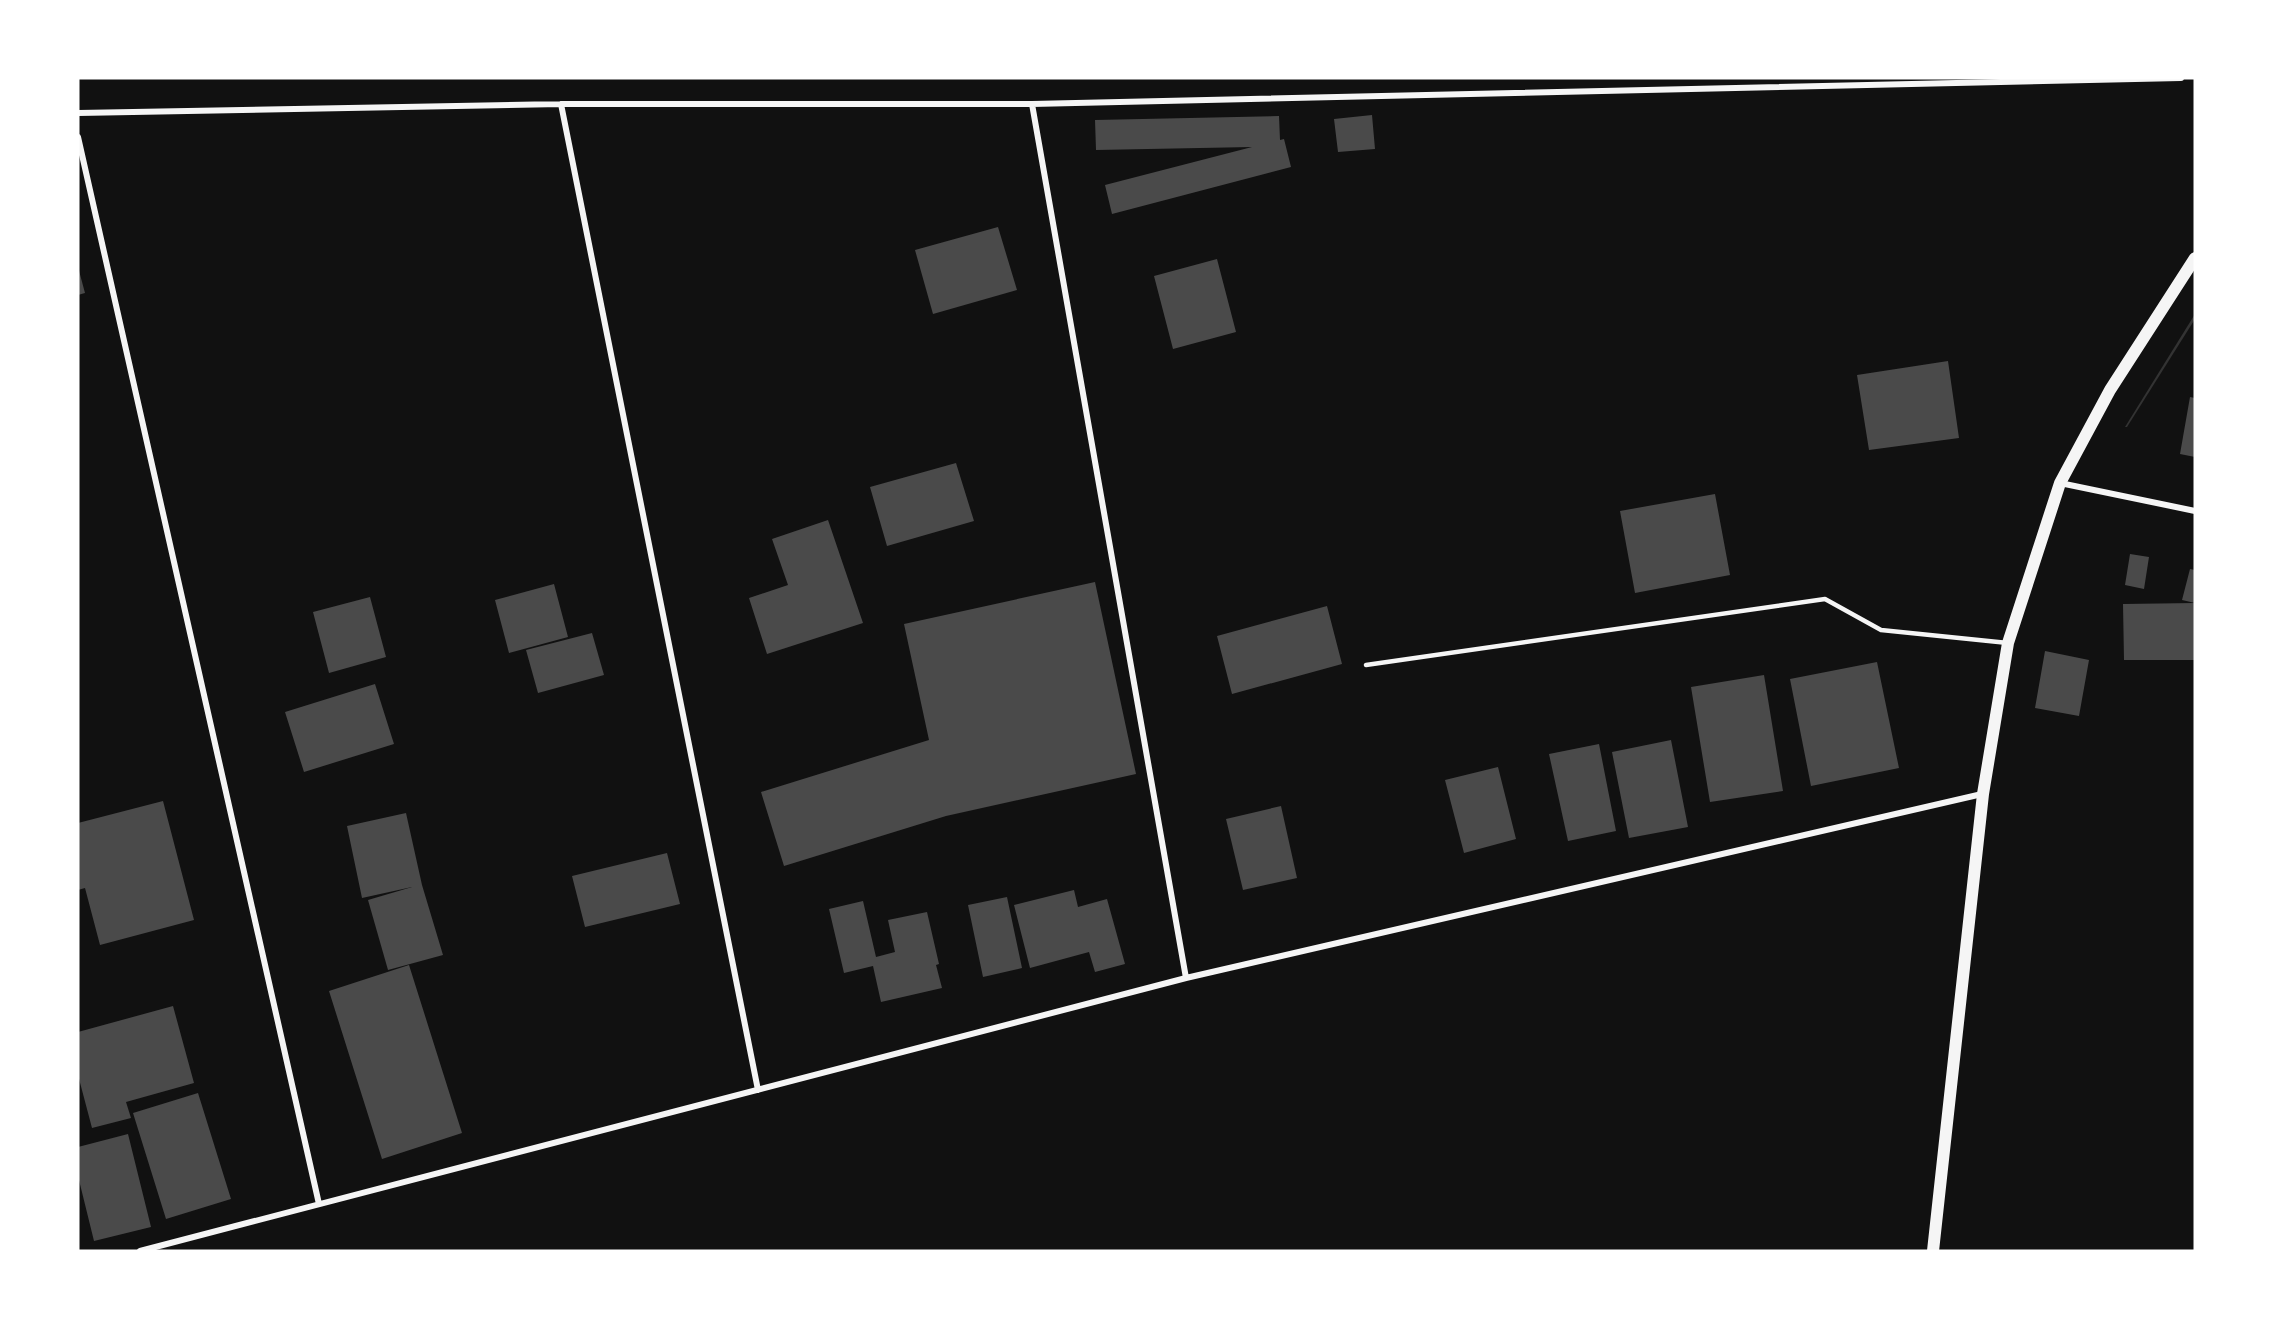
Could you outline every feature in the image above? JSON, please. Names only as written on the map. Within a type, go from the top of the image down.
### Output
[{"type":"main road","points":[[1933,1251],[1983,794],[2008,643],[2060,483],[2110,390],[2195,258]]},
{"type":"street","points":[[78,112],[561,104],[1032,104],[2181,78]]},
{"type":"street","points":[[561,104],[758,1090]]},
{"type":"street","points":[[1032,104],[1186,978]]},
{"type":"street","points":[[78,137],[319,1204]]},
{"type":"street","points":[[2060,483],[2195,510]]},
{"type":"street","points":[[140,1251],[1186,978],[1983,794]]},
{"type":"lane","points":[[1366,665],[1825,599],[1881,630],[2008,643]]},
{"type":"shaded area","points":[[2195,314],[2195,319],[2125,427]]},
{"type":"building","points":[[1372,115],[1375,149],[1338,152],[1334,119]]},
{"type":"building","points":[[1279,116],[1280,140],[1284,139],[1291,167],[1112,214],[1105,185],[1252,147],[1096,150],[1095,120]]},
{"type":"building","points":[[998,227],[1017,290],[933,314],[915,250]]},
{"type":"building","points":[[1217,259],[1236,332],[1173,349],[1154,276]]},
{"type":"building","points":[[78,267],[85,293],[78,295]]},
{"type":"building","points":[[1948,361],[1959,438],[1869,450],[1857,375]]},
{"type":"building","points":[[2190,397],[2195,398],[2195,457],[2180,454]]},
{"type":"building","points":[[956,463],[974,521],[887,546],[870,487]]},
{"type":"building","points":[[1715,494],[1730,575],[1635,593],[1620,511]]},
{"type":"building","points":[[828,520],[863,623],[767,654],[749,598],[788,585],[772,539]]},
{"type":"building","points":[[2130,554],[2149,557],[2144,589],[2125,585]]},
{"type":"building","points":[[2190,569],[2195,570],[2195,603],[2182,600]]},
{"type":"building","points":[[1095,582],[1136,774],[946,816],[784,866],[761,792],[929,740],[904,624]]},
{"type":"building","points":[[554,584],[568,637],[509,653],[495,600]]},
{"type":"building","points":[[370,597],[386,657],[329,673],[313,612]]},
{"type":"building","points":[[2195,603],[2195,660],[2124,660],[2123,604]]},
{"type":"building","points":[[1327,606],[1342,664],[1232,694],[1217,636]]},
{"type":"building","points":[[592,633],[604,675],[538,693],[526,650]]},
{"type":"building","points":[[2045,651],[2089,660],[2079,716],[2035,708]]},
{"type":"building","points":[[1877,662],[1899,768],[1811,786],[1790,679]]},
{"type":"building","points":[[1764,675],[1783,791],[1710,802],[1691,687]]},
{"type":"building","points":[[375,684],[394,744],[304,772],[285,712]]},
{"type":"building","points":[[1671,740],[1688,827],[1629,838],[1612,752]]},
{"type":"building","points":[[1599,744],[1616,831],[1568,841],[1549,754]]},
{"type":"building","points":[[1498,767],[1516,839],[1464,853],[1445,780]]},
{"type":"building","points":[[163,801],[194,920],[100,945],[85,888],[78,890],[78,823]]},
{"type":"building","points":[[1281,806],[1297,878],[1243,890],[1226,819]]},
{"type":"building","points":[[406,813],[422,885],[443,955],[388,970],[368,900],[412,887],[362,898],[347,826]]},
{"type":"building","points":[[667,853],[680,904],[585,927],[572,876]]},
{"type":"building","points":[[1074,890],[1078,907],[1107,899],[1125,964],[1095,972],[1089,952],[1030,968],[1014,905]]},
{"type":"building","points":[[1007,897],[1022,968],[983,977],[968,905]]},
{"type":"building","points":[[863,901],[876,957],[895,952],[888,920],[927,912],[942,988],[881,1002],[873,966],[844,973],[829,909]]},
{"type":"building","points":[[409,965],[462,1133],[382,1159],[329,991]]},
{"type":"building","points":[[173,1006],[194,1083],[126,1102],[131,1118],[92,1128],[78,1075],[78,1032]]},
{"type":"building","points":[[198,1093],[231,1199],[166,1219],[133,1113]]},
{"type":"building","points":[[128,1134],[151,1227],[94,1241],[78,1176],[78,1147]]}]
